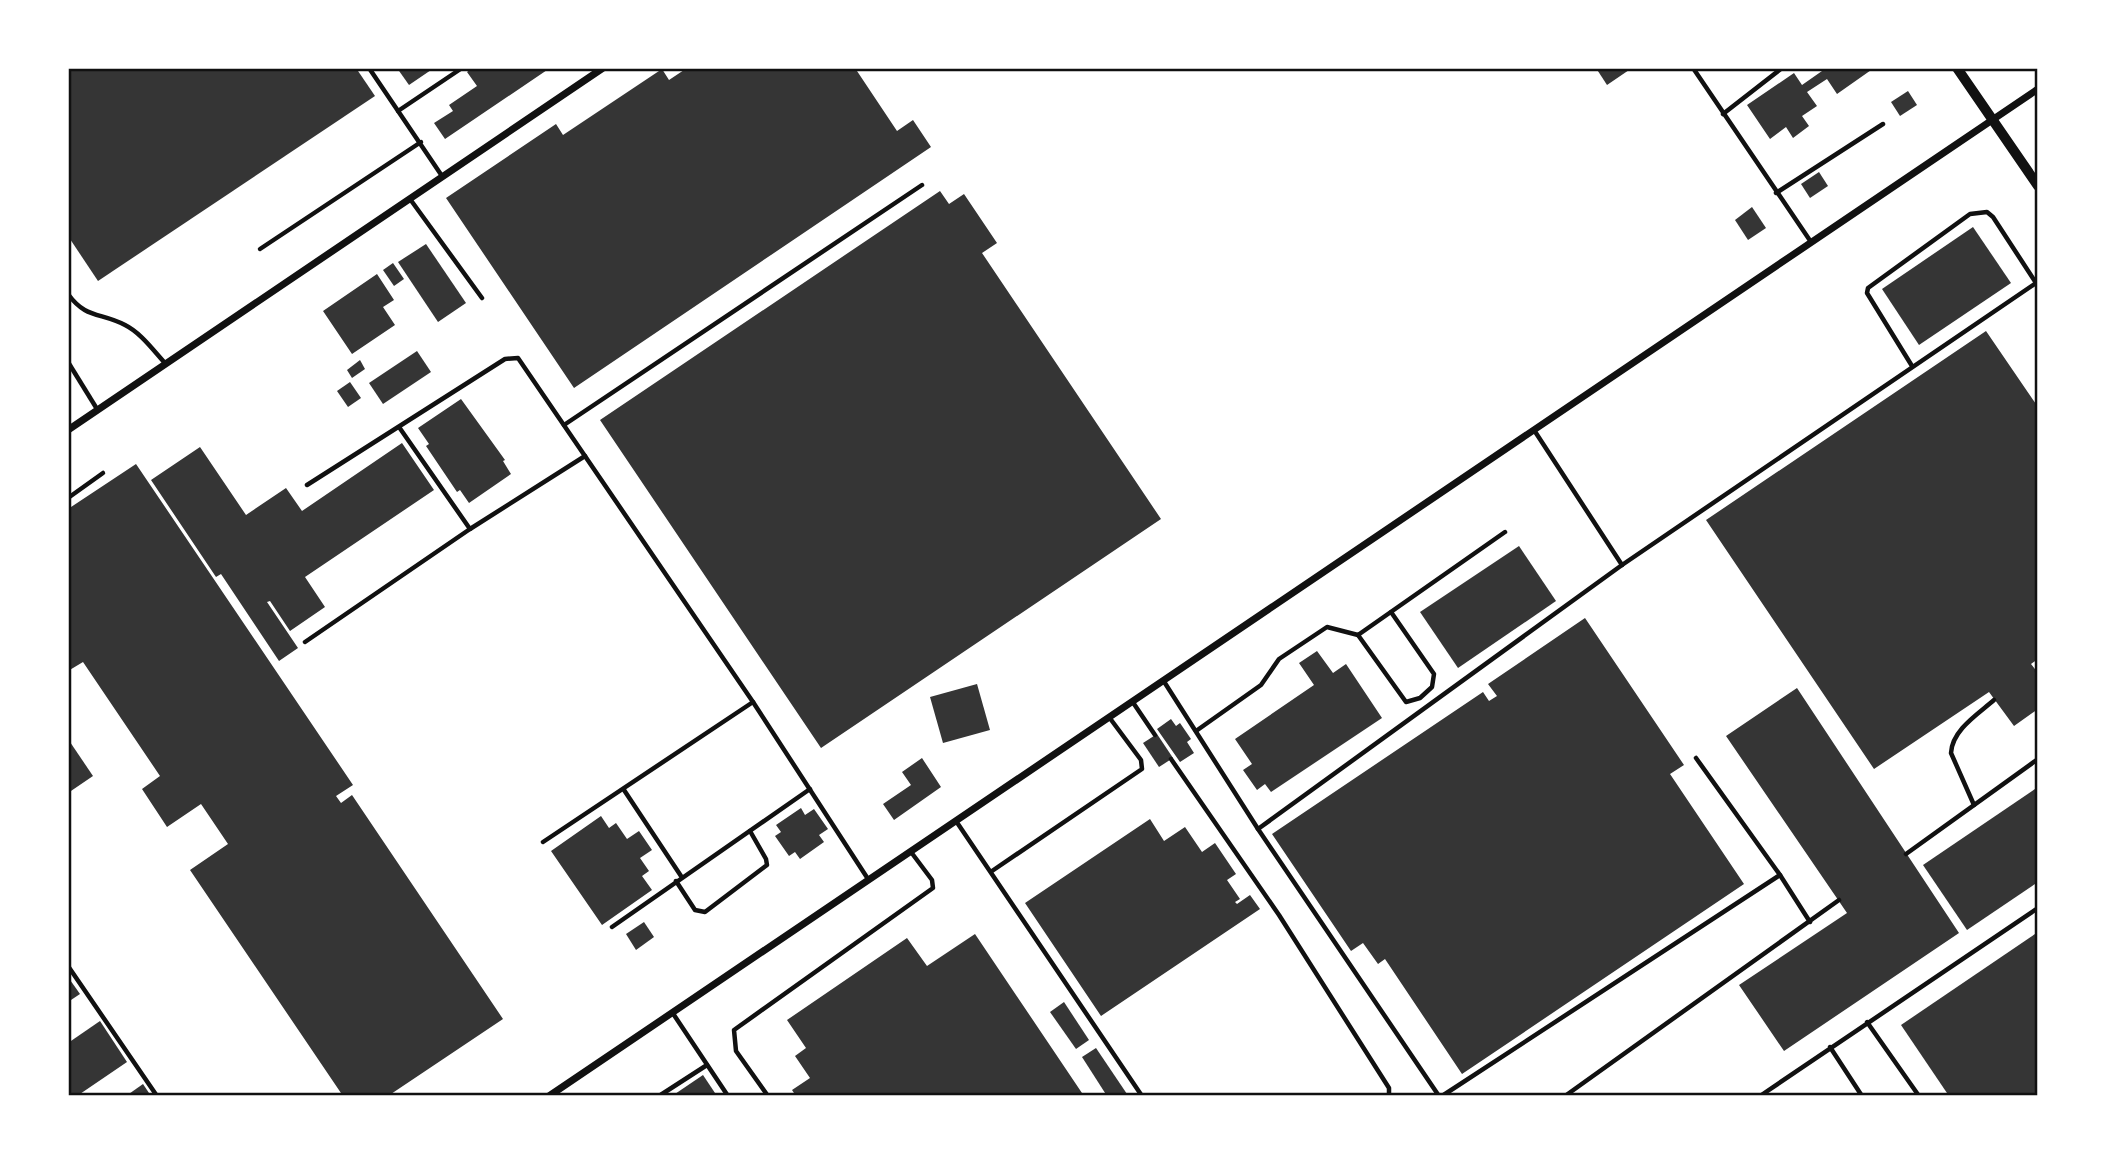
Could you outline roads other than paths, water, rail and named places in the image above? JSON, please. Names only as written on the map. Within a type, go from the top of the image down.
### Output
[{"type":"street","points":[[68,430],[603,68]]},
{"type":"street","points":[[1957,68],[2038,186]]},
{"type":"street","points":[[549,1096],[2038,89]]},
{"type":"lane","points":[[369,68],[443,177]]},
{"type":"lane","points":[[398,111],[461,68]]},
{"type":"lane","points":[[1693,68],[1811,242]]},
{"type":"lane","points":[[1723,114],[1782,68]]},
{"type":"lane","points":[[1776,193],[1883,124]]},
{"type":"lane","points":[[260,249],[421,142]]},
{"type":"lane","points":[[564,425],[922,184]]},
{"type":"lane","points":[[410,199],[482,298]]},
{"type":"lane","points":[[1258,829],[1622,565],[1912,366],[2037,285],[1990,214],[1970,214],[1868,288],[1867,293],[1912,366]]},
{"type":"lane","points":[[68,294],[78,307],[87,313],[123,323],[135,331],[165,363]]},
{"type":"lane","points":[[307,485],[512,356],[518,358],[753,702],[868,880]]},
{"type":"lane","points":[[68,362],[98,410]]},
{"type":"lane","points":[[400,428],[470,529]]},
{"type":"lane","points":[[1534,429],[1622,565]]},
{"type":"lane","points":[[305,642],[470,529],[585,456]]},
{"type":"lane","points":[[68,498],[103,473]]},
{"type":"lane","points":[[1358,635],[1505,532]]},
{"type":"lane","points":[[1196,731],[1261,685],[1279,659],[1327,627],[1358,635],[1406,702],[1420,698],[1436,681],[1434,674],[1391,612]]},
{"type":"lane","points":[[1163,680],[1258,829],[1440,1096],[1780,875]]},
{"type":"lane","points":[[1974,805],[1951,753],[1952,744],[1967,723],[1994,700]]},
{"type":"lane","points":[[1132,701],[1155,735]]},
{"type":"lane","points":[[543,842],[753,702]]},
{"type":"lane","points":[[992,871],[1142,769],[1141,760],[1109,717]]},
{"type":"lane","points":[[1696,758],[1780,875],[1810,922]]},
{"type":"lane","points":[[1171,759],[1355,1030],[1389,1088],[1390,1096]]},
{"type":"lane","points":[[1906,854],[2038,759]]},
{"type":"lane","points":[[612,927],[681,876],[810,789]]},
{"type":"lane","points":[[624,790],[681,876]]},
{"type":"lane","points":[[956,820],[1142,1096]]},
{"type":"lane","points":[[676,881],[695,909],[705,912],[766,865],[764,855],[750,831]]},
{"type":"lane","points":[[768,1096],[737,1051],[734,1030],[933,888],[932,880],[911,851]]},
{"type":"lane","points":[[1564,1096],[1839,900]]},
{"type":"lane","points":[[1760,1096],[2038,908]]},
{"type":"lane","points":[[68,966],[157,1096]]},
{"type":"lane","points":[[672,1012],[728,1096]]},
{"type":"lane","points":[[1867,1022],[1919,1096]]},
{"type":"lane","points":[[1830,1047],[1862,1096]]},
{"type":"lane","points":[[659,1096],[707,1065]]}]
